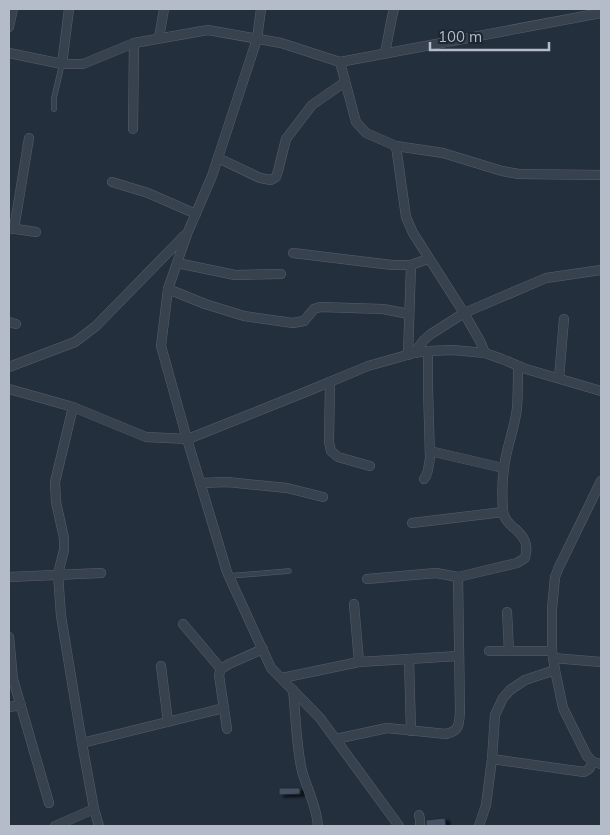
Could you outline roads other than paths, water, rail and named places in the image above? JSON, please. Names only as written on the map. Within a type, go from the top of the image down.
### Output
[{"type":"street","points":[[9,27],[13,9]]},
{"type":"street","points":[[62,64],[69,9]]},
{"type":"street","points":[[159,38],[164,9]]},
{"type":"street","points":[[261,9],[257,38],[218,158],[187,234],[168,289],[162,346],[200,484],[229,576],[272,668],[320,718],[399,826]]},
{"type":"street","points":[[385,53],[394,9]]},
{"type":"street","points":[[9,53],[62,64],[83,64],[134,42],[208,30],[281,43],[340,62],[601,13]]},
{"type":"street","points":[[133,129],[134,42]]},
{"type":"street","points":[[340,62],[356,122],[366,133],[396,146],[443,153],[502,171],[519,174],[601,175]]},
{"type":"street","points":[[218,158],[260,178],[271,180],[276,177],[286,139],[312,105],[345,82]]},
{"type":"street","points":[[29,138],[11,228],[36,232]]},
{"type":"street","points":[[396,146],[406,217],[428,259],[464,313],[485,354]]},
{"type":"street","points":[[112,182],[148,194],[196,214]]},
{"type":"street","points":[[9,367],[74,342],[96,326],[187,234]]},
{"type":"street","points":[[293,253],[392,265],[411,265],[428,259]]},
{"type":"street","points":[[177,263],[235,275],[280,274]]},
{"type":"street","points":[[411,265],[409,314],[411,354]]},
{"type":"street","points":[[411,354],[431,334],[464,313],[546,278],[601,270]]},
{"type":"street","points":[[168,289],[205,304],[244,316],[292,323],[304,321],[314,309],[320,307],[383,309],[409,314]]},
{"type":"street","points":[[559,378],[564,318]]},
{"type":"street","points":[[9,389],[74,407],[146,437],[187,439],[368,366],[428,351],[453,350],[485,354],[601,391]]},
{"type":"street","points":[[424,479],[430,458],[428,351]]},
{"type":"street","points":[[367,579],[436,573],[458,577],[517,563],[525,558],[528,550],[526,542],[507,520],[503,512],[504,468],[517,409],[518,366]]},
{"type":"street","points":[[330,382],[329,442],[331,451],[338,457],[370,466]]},
{"type":"street","points":[[74,407],[54,482],[56,502],[64,538],[64,550],[58,574],[62,616],[82,743],[99,826]]},
{"type":"street","points":[[430,450],[504,468]]},
{"type":"street","points":[[492,759],[584,772],[597,763],[587,756],[563,708],[553,654],[552,609],[555,577],[601,481]]},
{"type":"street","points":[[200,484],[227,482],[287,488],[322,497]]},
{"type":"street","points":[[412,523],[503,512]]},
{"type":"street","points":[[9,577],[101,573]]},
{"type":"street","points":[[336,738],[387,728],[446,734],[453,733],[457,729],[460,711],[458,577]]},
{"type":"street","points":[[354,604],[359,662]]},
{"type":"street","points":[[507,612],[509,651]]},
{"type":"street","points":[[183,624],[221,669]]},
{"type":"street","points":[[9,637],[13,679],[49,803]]},
{"type":"street","points":[[227,729],[219,675],[221,669],[263,649]]},
{"type":"street","points":[[489,652],[509,651],[553,654],[601,662]]},
{"type":"street","points":[[282,678],[359,662],[458,656]]},
{"type":"street","points":[[409,659],[411,731]]},
{"type":"street","points":[[161,666],[168,722]]},
{"type":"street","points":[[479,826],[486,805],[495,715],[503,698],[510,690],[525,680],[555,670]]},
{"type":"street","points":[[293,690],[299,757],[318,826]]},
{"type":"street","points":[[9,707],[21,705]]},
{"type":"street","points":[[82,743],[224,708]]},
{"type":"street","points":[[55,826],[94,809]]},
{"type":"street","points":[[419,815],[420,826]]},
{"type":"lane","points":[[54,109],[54,98],[62,64]]},
{"type":"lane","points":[[229,576],[289,571]]}]
